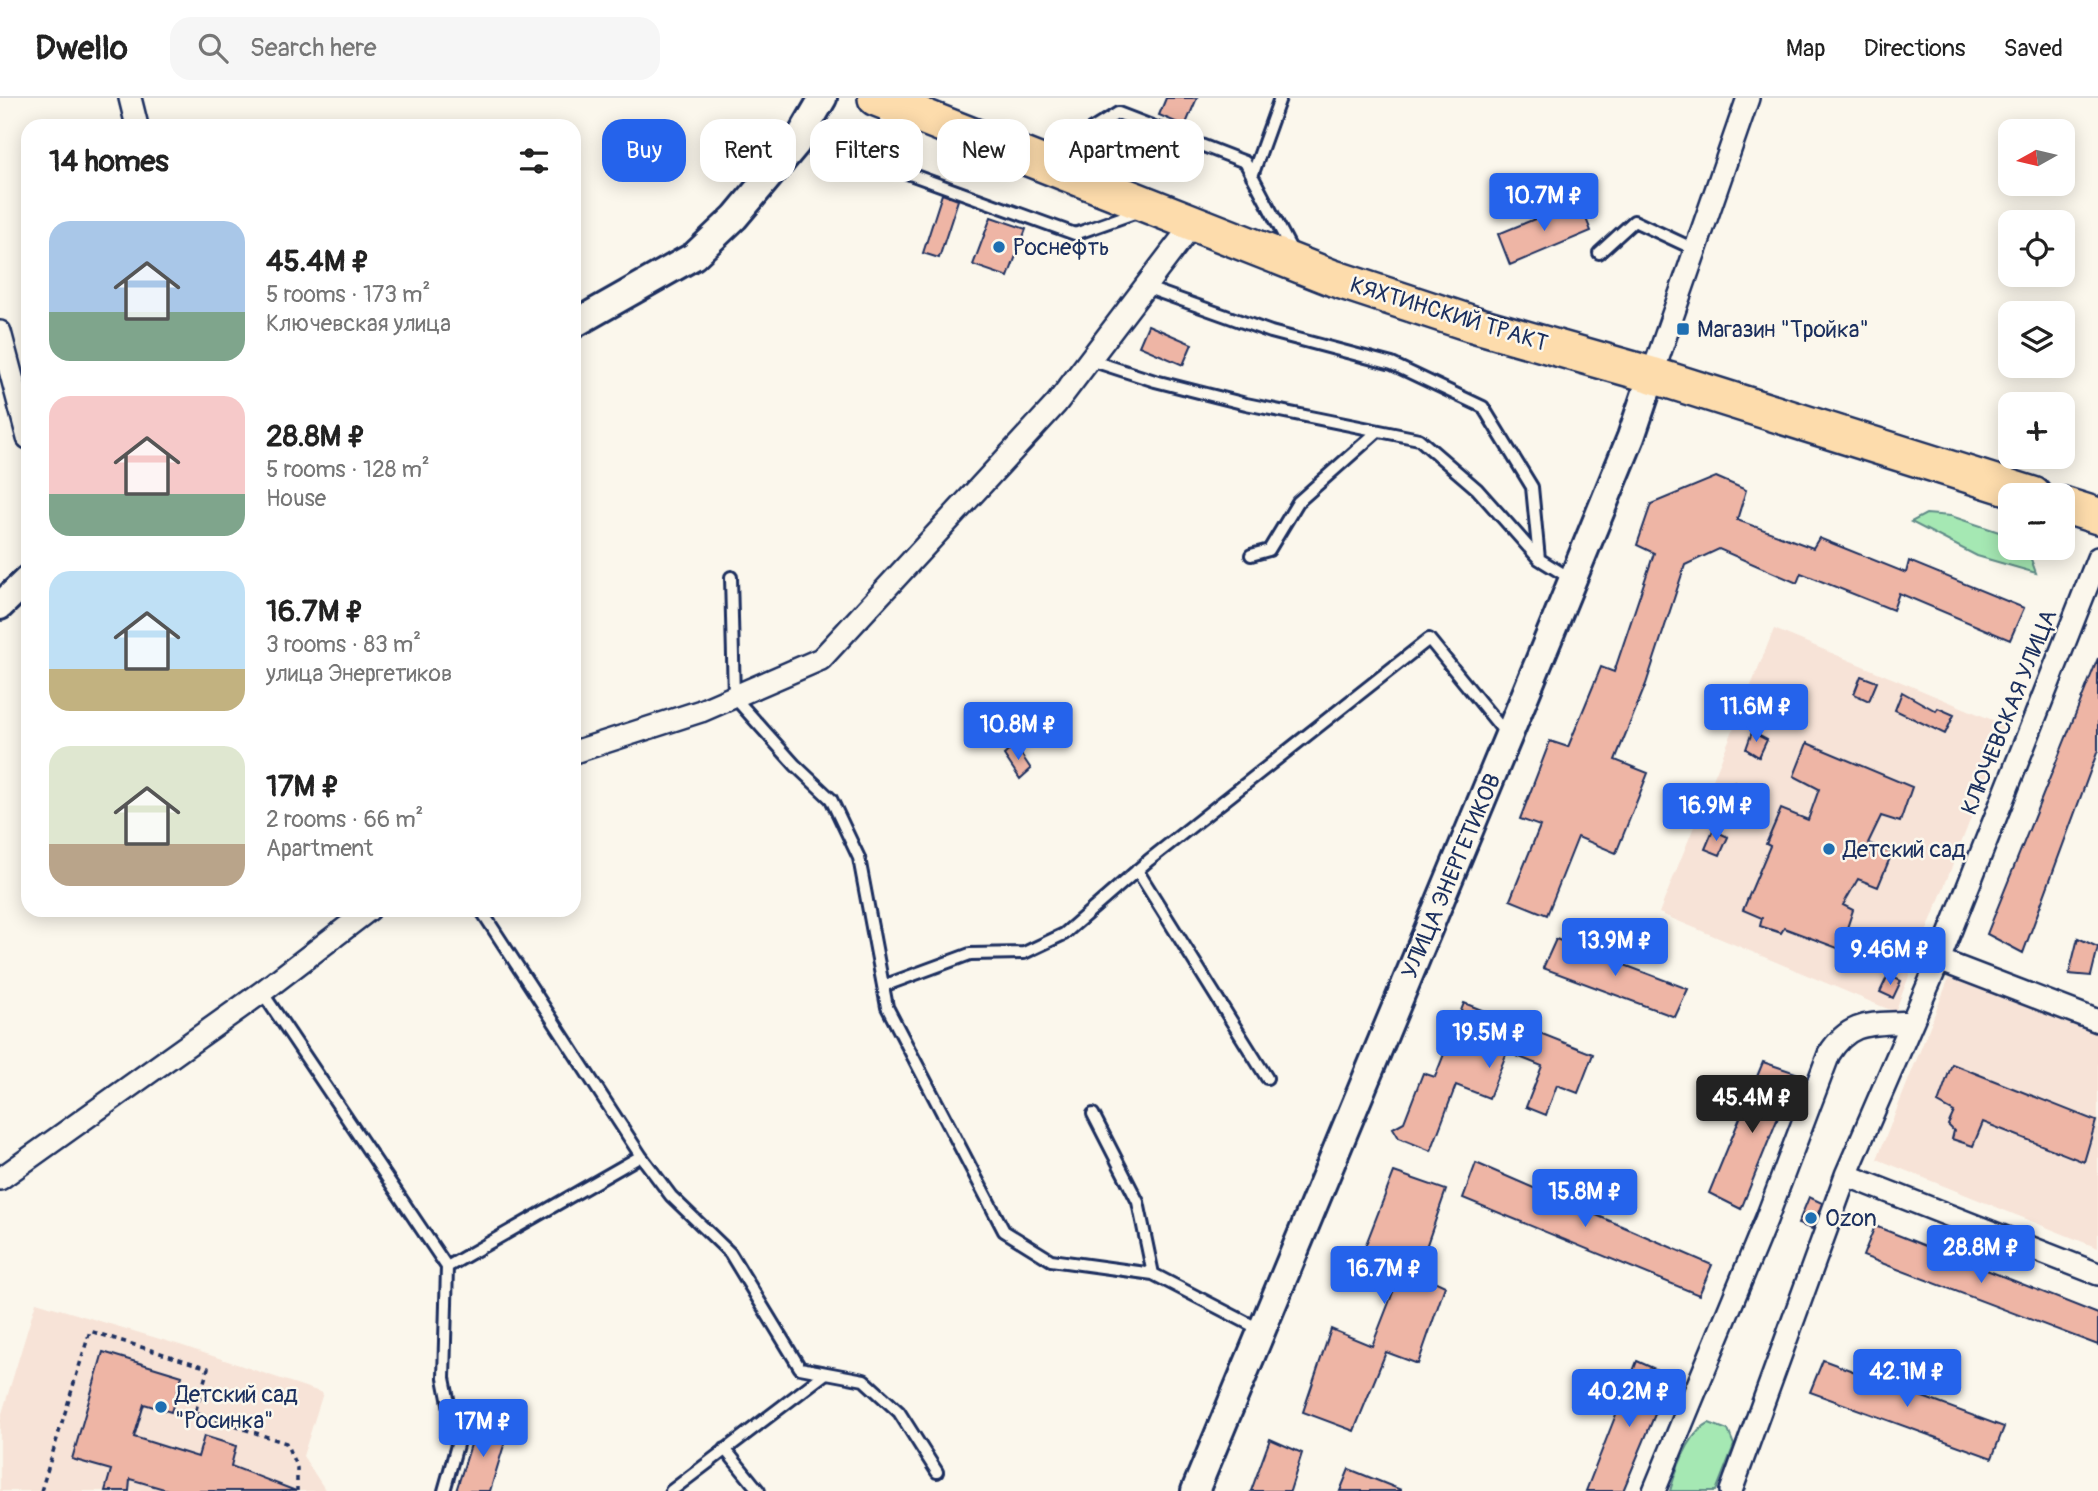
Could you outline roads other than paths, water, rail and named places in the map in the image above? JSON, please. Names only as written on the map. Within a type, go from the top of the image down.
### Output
[{"type":"highway","name":"КЯХТИНСКИЙ ТРАКТ","points":[[879,99],[1298,263],[1473,324],[1652,376],[1998,484]]},
{"type":"highway","points":[[2075,509],[2098,516]]},
{"type":"street","points":[[130,98],[135,119]]},
{"type":"street","points":[[581,320],[694,256],[735,217],[796,144],[823,98]]},
{"type":"street","points":[[1652,376],[1748,98]]},
{"type":"street","points":[[581,750],[701,711],[821,659],[1056,404],[1195,221]]},
{"type":"street","points":[[0,332],[21,412]]},
{"type":"street","name":"УЛИЦА ЭНЕРГЕТИКОВ","points":[[1195,1491],[1573,580],[1652,376]]},
{"type":"street","name":"КЛЮЧЕВСКАЯ УЛИЦА","points":[[1731,1491],[1846,1175],[1939,960],[2098,558]]},
{"type":"street","points":[[0,606],[21,586]]},
{"type":"street","points":[[0,1179],[262,992],[360,917]]},
{"type":"street","points":[[1939,960],[2098,1021]]},
{"type":"street","points":[[1654,1491],[1766,1220],[1829,1054],[1841,1035],[1857,1027],[1910,1022]]},
{"type":"street","points":[[1846,1175],[2098,1274]]},
{"type":"lane","points":[[1252,176],[1280,98]]},
{"type":"lane","points":[[879,99],[896,169],[1075,234],[1156,206]]},
{"type":"lane","points":[[1041,161],[1118,113],[1245,162],[1298,263]]},
{"type":"lane","points":[[1599,253],[1634,221],[1694,249]]},
{"type":"lane","points":[[1145,287],[1271,332],[1392,364],[1483,407],[1532,487],[1539,559]]},
{"type":"lane","points":[[1090,360],[1155,381],[1233,401],[1419,439],[1476,489],[1539,559],[1573,580]]},
{"type":"lane","points":[[1251,555],[1269,550],[1298,502],[1378,431]]},
{"type":"lane","points":[[731,577],[734,696],[794,765],[831,799],[859,858],[887,1007],[921,1077],[1004,1231],[1051,1260],[1153,1274],[1263,1331]]},
{"type":"lane","points":[[883,986],[970,954],[1024,953],[1064,934],[1137,870],[1429,639],[1508,737]]},
{"type":"lane","points":[[1137,870],[1267,1078]]},
{"type":"lane","points":[[486,917],[641,1156],[671,1196],[730,1253],[800,1368],[864,1380],[899,1412],[937,1472]]},
{"type":"lane","points":[[262,992],[447,1267],[444,1378],[457,1445],[444,1491]]},
{"type":"lane","points":[[1093,1114],[1138,1202],[1153,1274]]},
{"type":"lane","points":[[447,1267],[641,1156]]},
{"type":"lane","points":[[671,1491],[826,1373]]},
{"type":"lane","points":[[725,1449],[759,1491]]},
{"type":"place","name":"Роснефть","points":[[999,247]]},
{"type":"place","name":"Магазин \"Тройка\"","points":[[1683,329]]},
{"type":"place","name":"Детский сад","points":[[1829,849]]},
{"type":"place","name":"Ozon","points":[[1811,1218]]},
{"type":"place","name":"Детский сад \"Росинка\"","points":[[161,1407]]}]
